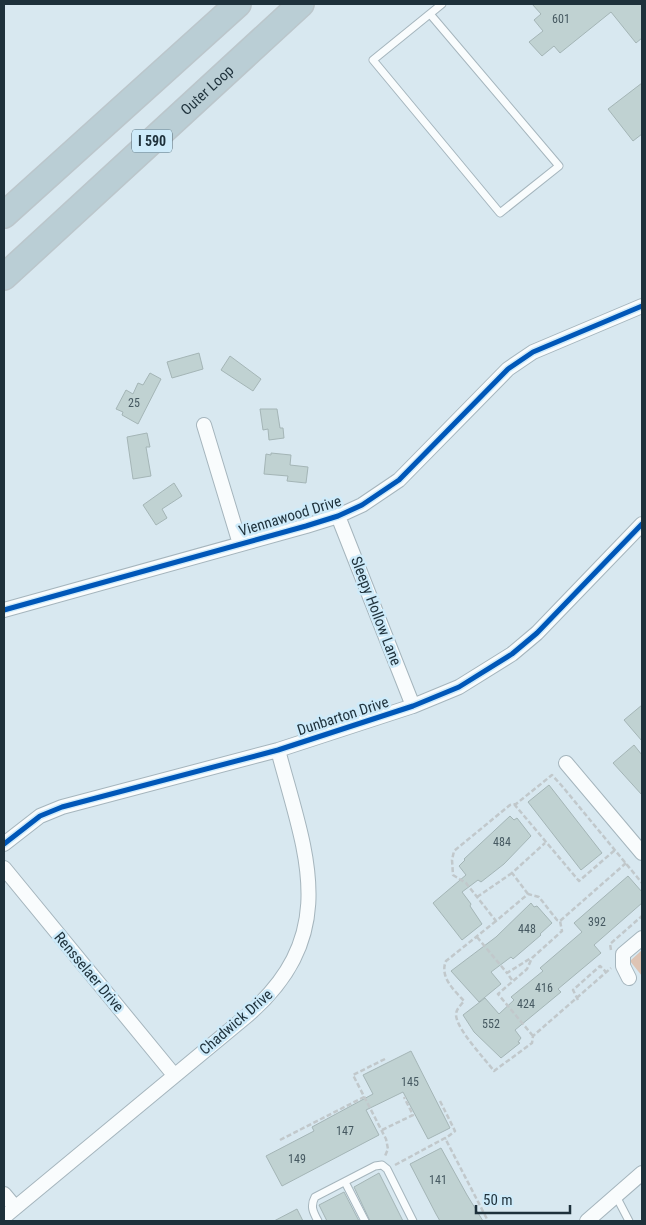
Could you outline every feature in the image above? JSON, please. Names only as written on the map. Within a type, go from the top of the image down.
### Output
[{"type":"highway","name":"I 590","points":[[4,215],[238,4]]},
{"type":"highway","name":"Outer Loop","points":[[4,277],[301,4]]},
{"type":"street","name":"Viennawood Drive","points":[[4,610],[338,516],[362,505],[399,480],[508,370],[533,352],[642,306]]},
{"type":"street","points":[[204,425],[240,544]]},
{"type":"street","name":"Sleepy Hollow Lane","points":[[338,516],[413,706]]},
{"type":"street","name":"Dunbarton Drive","points":[[4,844],[40,816],[62,807],[278,750],[413,706],[459,687],[512,654],[537,633],[642,524]]},
{"type":"street","name":"Chadwick Drive","points":[[4,1216],[263,1002],[286,974],[299,950],[305,932],[310,902],[308,872],[278,750]]},
{"type":"street","points":[[566,763],[642,853]]},
{"type":"street","name":"Rensselaer Drive","points":[[4,868],[174,1075]]},
{"type":"street","points":[[630,978],[623,966],[622,954],[642,938]]},
{"type":"street","points":[[587,1221],[642,1175]]},
{"type":"street","points":[[4,1194],[15,1208]]},
{"type":"lane","points":[[430,14],[559,166],[500,213],[374,60],[442,4]]},
{"type":"lane","points":[[318,1221],[312,1209],[315,1197],[345,1182],[385,1167],[414,1221]]},
{"type":"lane","points":[[345,1182],[365,1221]]},
{"type":"lane","points":[[616,1196],[629,1221]]},
{"type":"path","points":[[496,921],[466,883],[453,875],[452,860],[454,851],[510,805],[514,804],[552,775],[642,883]]},
{"type":"path","points":[[514,804],[579,881],[615,850]]},
{"type":"path","points":[[477,897],[512,873],[545,843]]},
{"type":"path","points":[[560,921],[626,863]]},
{"type":"path","points":[[512,873],[528,894],[539,897],[556,920],[560,921]]},
{"type":"path","points":[[497,1070],[494,1071],[465,1033],[456,1017],[457,1011],[464,1002],[446,980],[444,966],[446,962],[528,894]]},
{"type":"path","points":[[611,952],[610,944],[642,916]]},
{"type":"path","points":[[507,973],[532,958],[562,931],[560,921]]},
{"type":"path","points":[[477,937],[512,981]]},
{"type":"path","points":[[532,958],[527,969],[498,994],[533,1036]]},
{"type":"path","points":[[497,1070],[532,1043],[533,1036],[612,967],[612,959]]},
{"type":"path","points":[[577,999],[573,990],[600,966],[606,972]]},
{"type":"path","points":[[385,1059],[353,1075],[382,1130],[388,1149],[385,1167]]},
{"type":"path","points":[[497,1070],[498,1075]]},
{"type":"path","points":[[280,1140],[364,1097]]},
{"type":"path","points":[[382,1130],[413,1116],[404,1097]]},
{"type":"path","points":[[385,1167],[445,1139],[455,1131],[440,1101]]},
{"type":"path","points":[[445,1139],[488,1221]]},
{"type":"shaded area","points":[[642,950],[642,976],[630,961]]},
{"type":"building","points":[[532,4],[642,4],[642,38],[636,43],[611,12],[560,53],[554,46],[542,56],[529,42],[543,31],[534,20],[541,14]]},
{"type":"building","points":[[642,83],[642,134],[633,141],[608,109]]},
{"type":"building","points":[[199,353],[203,369],[172,378],[167,362]]},
{"type":"building","points":[[230,356],[261,379],[253,391],[221,370]]},
{"type":"building","points":[[150,373],[161,379],[138,424],[122,415],[123,412],[116,409],[126,390],[133,394],[138,383],[143,385]]},
{"type":"building","points":[[260,409],[277,409],[280,428],[283,428],[284,438],[269,440],[268,429],[263,430]]},
{"type":"building","points":[[147,433],[150,447],[146,447],[151,476],[133,479],[127,437]]},
{"type":"building","points":[[271,453],[291,455],[290,465],[308,467],[306,483],[287,481],[288,476],[264,474],[266,454],[271,455]]},
{"type":"building","points":[[174,483],[182,496],[162,509],[167,518],[156,525],[143,505]]},
{"type":"building","points":[[642,705],[642,741],[624,720]]},
{"type":"building","points":[[634,745],[642,755],[642,795],[613,763]]},
{"type":"building","points":[[549,785],[602,853],[581,870],[528,802]]},
{"type":"building","points":[[510,816],[514,820],[517,818],[531,836],[504,864],[481,882],[478,880],[462,892],[482,924],[462,940],[433,903],[466,875],[459,866],[464,859]]},
{"type":"building","points":[[628,876],[642,892],[642,903],[594,945],[601,953],[558,989],[561,992],[515,1030],[521,1038],[518,1042],[520,1043],[501,1058],[474,1032],[463,1015],[485,998],[499,1014],[514,1000],[511,997],[543,971],[540,968],[582,932],[574,923]]},
{"type":"building","points":[[531,903],[534,907],[537,906],[552,923],[513,959],[511,957],[491,972],[501,984],[479,1002],[451,971],[496,937]]},
{"type":"building","points":[[411,1051],[450,1128],[428,1139],[403,1092],[366,1110],[379,1135],[282,1186],[266,1156],[314,1131],[312,1127],[373,1094],[363,1075]]},
{"type":"building","points":[[441,1148],[483,1221],[440,1221],[410,1164]]},
{"type":"building","points":[[379,1173],[403,1221],[370,1221],[354,1187]]},
{"type":"building","points":[[344,1192],[359,1221],[327,1221],[319,1205]]},
{"type":"building","points":[[297,1209],[303,1221],[274,1221]]},
{"type":"cycle path","points":[[4,610],[306,526],[338,516],[362,505],[399,480],[508,369],[533,352],[642,306]]},
{"type":"cycle path","points":[[4,844],[40,816],[62,807],[278,750],[413,706],[459,687],[512,654],[537,633],[642,524]]}]
